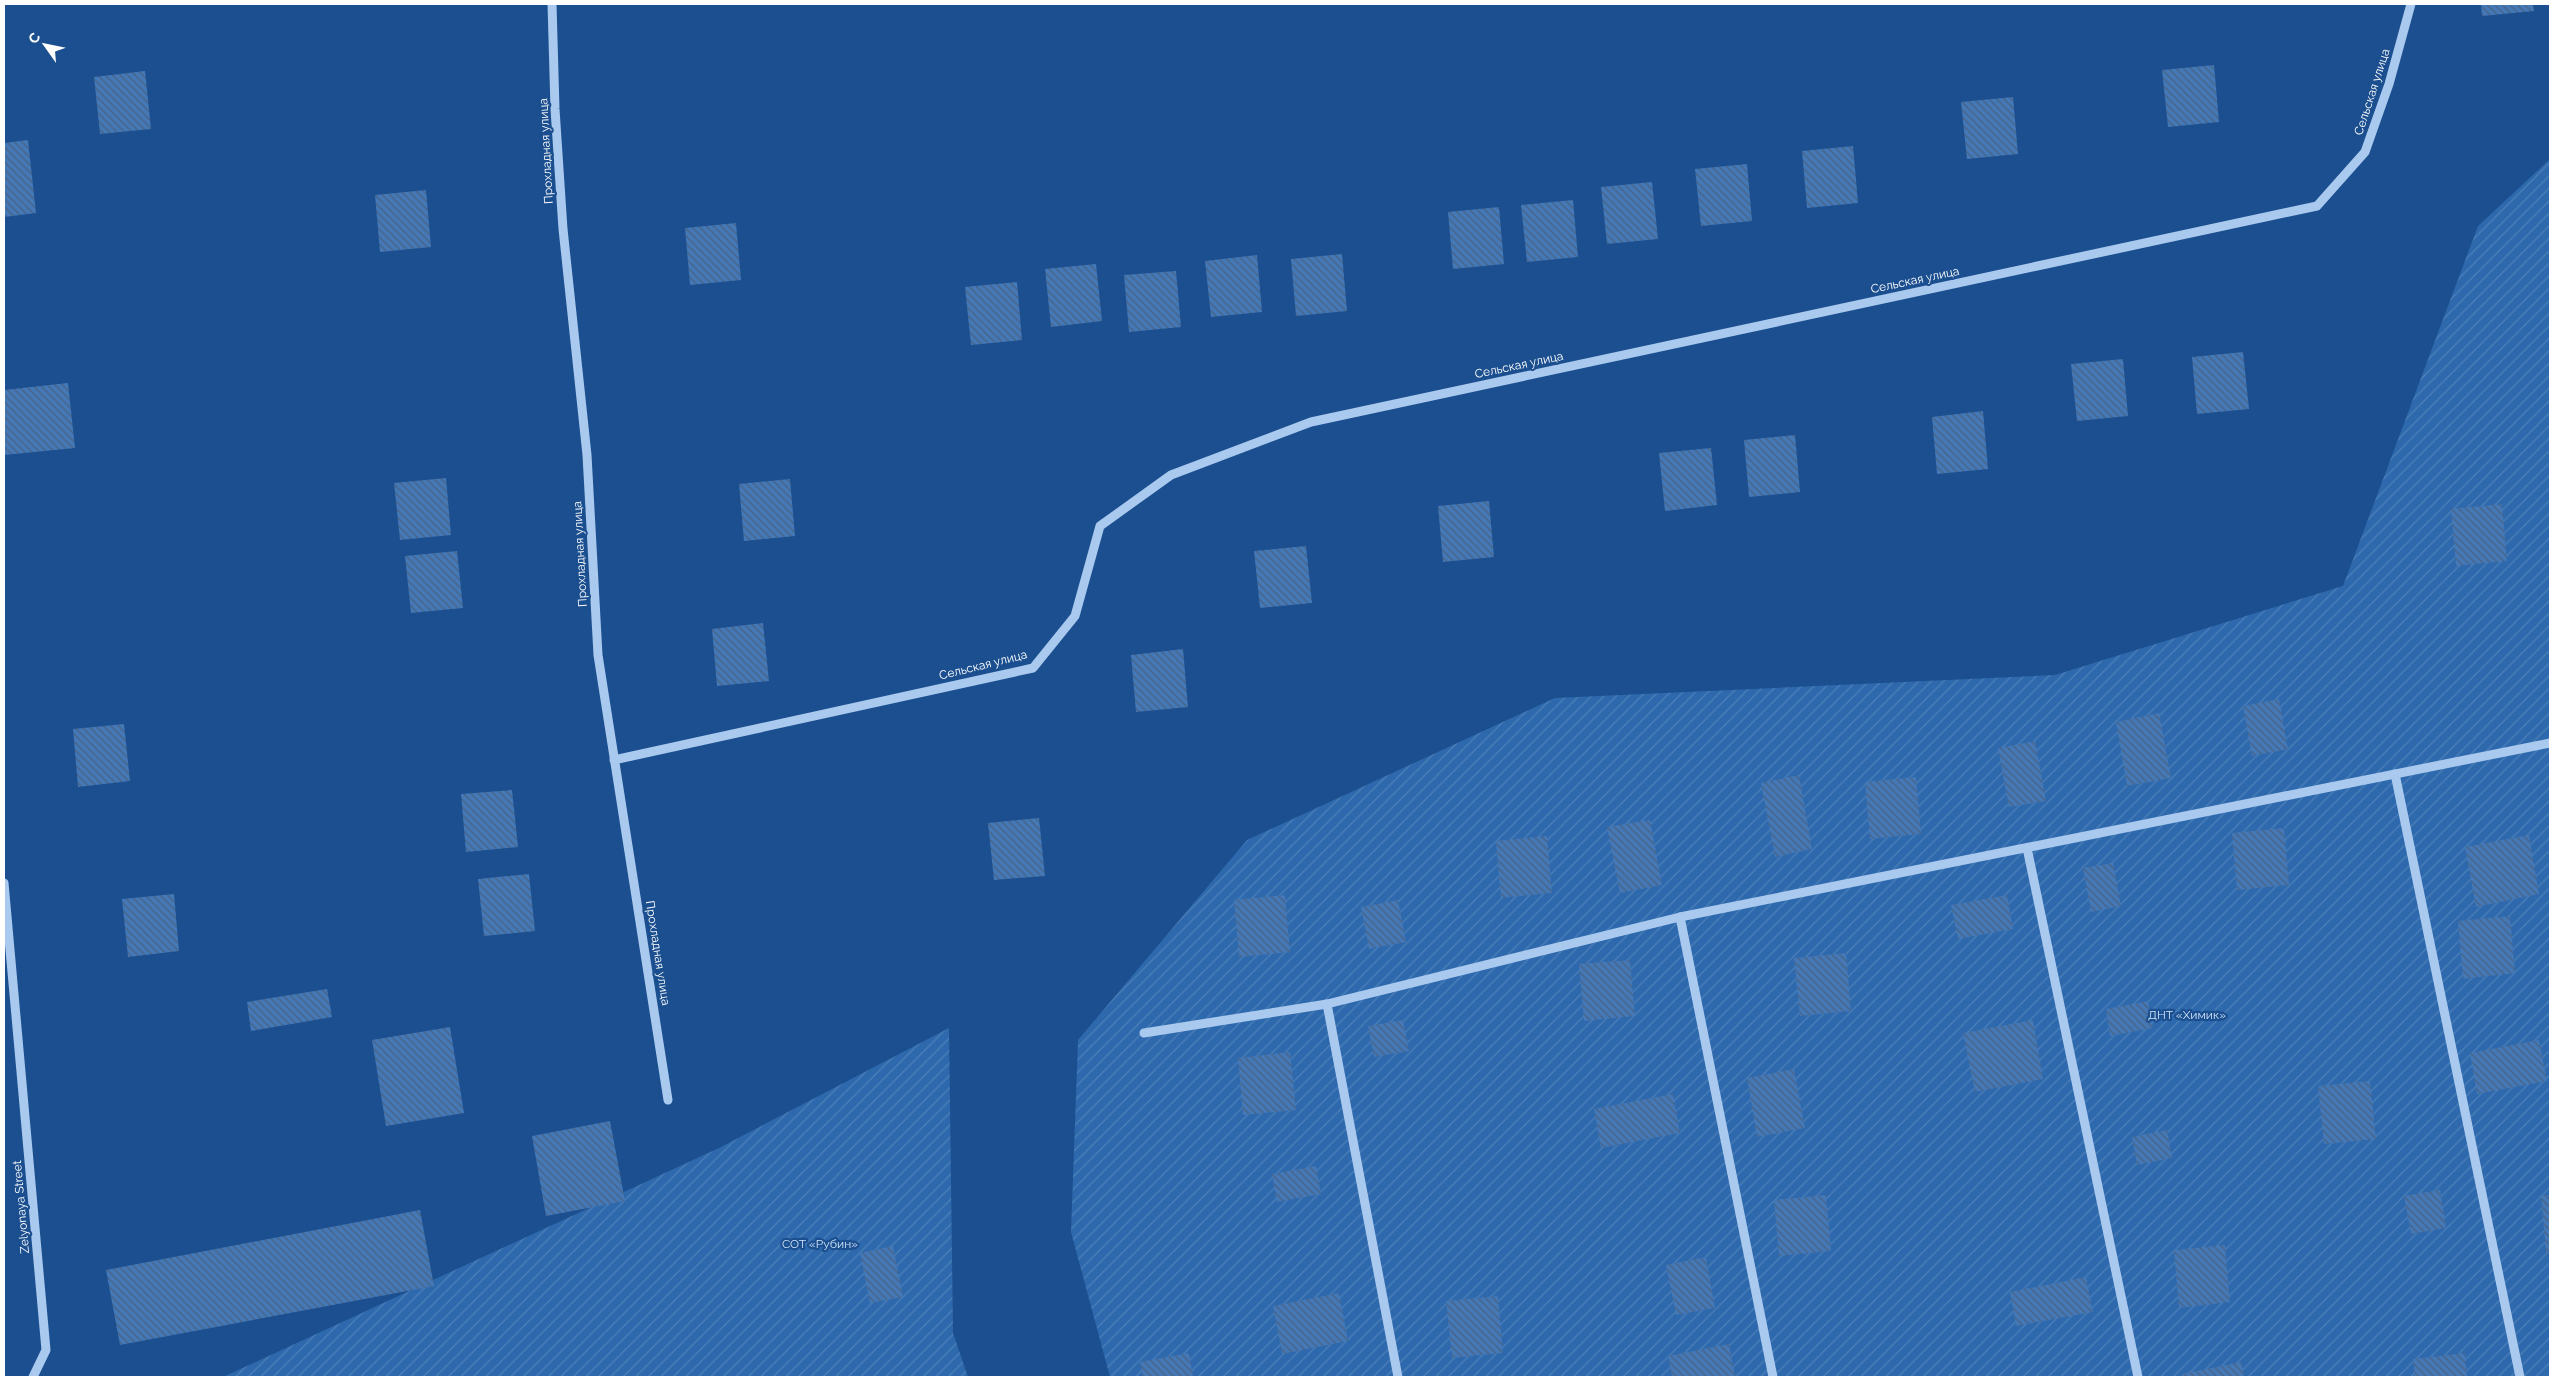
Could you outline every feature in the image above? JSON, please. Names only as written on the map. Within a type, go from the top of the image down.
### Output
[{"type":"street","name":"Прохладная улица","points":[[552,4],[555,109],[562,229],[587,455],[598,655],[668,1100]]},
{"type":"street","name":"Сельская улица","points":[[614,760],[1033,668],[1075,616],[1100,526],[1171,475],[1311,422],[2317,206],[2365,152],[2389,84],[2411,4]]},
{"type":"street","points":[[1144,1033],[1327,1004],[1680,917],[2550,743]]},
{"type":"street","points":[[2396,774],[2520,1377]]},
{"type":"street","points":[[2027,848],[2138,1377]]},
{"type":"street","name":"Zelyonaya Street","points":[[4,883],[46,1350],[33,1377]]},
{"type":"street","points":[[1680,917],[1773,1377]]},
{"type":"street","points":[[1327,1004],[1398,1377]]},
{"type":"green space","name":"ДНТ «Химик»","points":[[2550,159],[2550,1377],[1110,1377],[1071,1232],[1078,1040],[1247,840],[1555,698],[2055,675],[2343,586],[2478,226]]},
{"type":"green space","name":"СОТ «Рубин»","points":[[949,1028],[953,1333],[968,1377],[223,1377],[719,1148]]},
{"type":"building","points":[[2481,4],[2533,4],[2534,11],[2482,16]]},
{"type":"building","points":[[2214,65],[2219,122],[2168,127],[2162,70]]},
{"type":"building","points":[[145,71],[151,129],[100,134],[94,77]]},
{"type":"building","points":[[2013,97],[2018,154],[1967,159],[1961,102]]},
{"type":"building","points":[[28,140],[36,213],[4,217],[4,143]]},
{"type":"building","points":[[1853,146],[1858,203],[1807,208],[1802,151]]},
{"type":"building","points":[[1747,164],[1752,221],[1701,226],[1695,169]]},
{"type":"building","points":[[1652,182],[1658,239],[1607,244],[1601,187]]},
{"type":"building","points":[[426,190],[431,247],[380,252],[375,195]]},
{"type":"building","points":[[1573,200],[1578,257],[1527,262],[1521,205]]},
{"type":"building","points":[[1499,207],[1504,264],[1453,269],[1448,212]]},
{"type":"building","points":[[736,223],[741,280],[690,285],[685,228]]},
{"type":"building","points":[[1342,254],[1347,311],[1296,316],[1291,259]]},
{"type":"building","points":[[1257,255],[1262,312],[1211,317],[1205,261]]},
{"type":"building","points":[[1096,264],[1102,321],[1051,327],[1045,269]]},
{"type":"building","points":[[1176,271],[1181,327],[1129,332],[1124,275]]},
{"type":"building","points":[[1017,282],[1022,340],[971,345],[965,287]]},
{"type":"building","points":[[2243,352],[2249,409],[2197,414],[2192,357]]},
{"type":"building","points":[[2123,359],[2128,416],[2077,421],[2071,364]]},
{"type":"building","points":[[68,383],[75,448],[4,455],[4,390]]},
{"type":"building","points":[[1983,411],[1988,469],[1937,474],[1932,417]]},
{"type":"building","points":[[1795,435],[1800,492],[1749,497],[1744,440]]},
{"type":"building","points":[[1711,448],[1717,505],[1665,511],[1659,453]]},
{"type":"building","points":[[446,478],[451,535],[400,540],[394,483]]},
{"type":"building","points":[[790,479],[795,536],[744,541],[739,484]]},
{"type":"building","points":[[1489,501],[1494,557],[1443,562],[1438,506]]},
{"type":"building","points":[[2502,504],[2507,561],[2456,566],[2451,509]]},
{"type":"building","points":[[1306,546],[1312,603],[1260,608],[1254,551]]},
{"type":"building","points":[[457,551],[463,608],[411,613],[405,556]]},
{"type":"building","points":[[763,623],[769,681],[717,686],[712,629]]},
{"type":"building","points":[[1183,649],[1188,707],[1136,712],[1131,655]]},
{"type":"building","points":[[2279,699],[2288,749],[2252,756],[2243,706]]},
{"type":"building","points":[[2159,713],[2171,778],[2127,786],[2116,722]]},
{"type":"building","points":[[124,724],[130,781],[78,787],[73,729]]},
{"type":"building","points":[[2035,741],[2046,801],[2009,807],[1998,748]]},
{"type":"building","points":[[1799,775],[1812,849],[1775,857],[1761,783]]},
{"type":"building","points":[[1916,777],[1921,834],[1870,839],[1865,782]]},
{"type":"building","points":[[512,790],[518,847],[466,852],[461,794]]},
{"type":"building","points":[[1039,818],[1045,876],[994,880],[988,823]]},
{"type":"building","points":[[1650,820],[1662,885],[1620,893],[1607,827]]},
{"type":"building","points":[[2284,828],[2289,885],[2237,890],[2232,833]]},
{"type":"building","points":[[2529,835],[2539,894],[2476,907],[2465,847]]},
{"type":"building","points":[[1547,836],[1552,893],[1501,898],[1496,841]]},
{"type":"building","points":[[2113,863],[2121,906],[2091,912],[2083,868]]},
{"type":"building","points":[[529,874],[535,931],[484,936],[478,879]]},
{"type":"building","points":[[174,894],[179,951],[128,957],[122,899]]},
{"type":"building","points":[[1285,895],[1290,952],[1239,957],[1234,900]]},
{"type":"building","points":[[2007,895],[2013,929],[1958,939],[1951,905]]},
{"type":"building","points":[[1398,900],[1406,942],[1369,949],[1361,907]]},
{"type":"building","points":[[2510,916],[2515,973],[2463,979],[2458,921]]},
{"type":"building","points":[[1846,953],[1851,1011],[1800,1016],[1794,958]]},
{"type":"building","points":[[1630,960],[1635,1016],[1584,1021],[1579,964]]},
{"type":"building","points":[[327,989],[332,1017],[251,1031],[247,1002]]},
{"type":"building","points":[[2148,1001],[2153,1028],[2110,1036],[2106,1009]]},
{"type":"building","points":[[1403,1020],[1409,1051],[1374,1057],[1368,1026]]},
{"type":"building","points":[[2033,1020],[2043,1079],[1975,1092],[1963,1033]]},
{"type":"building","points":[[450,1027],[464,1113],[386,1126],[372,1040]]},
{"type":"building","points":[[2539,1040],[2547,1081],[2477,1094],[2470,1053]]},
{"type":"building","points":[[1290,1052],[1296,1110],[1243,1115],[1238,1058]]},
{"type":"building","points":[[1794,1069],[1805,1128],[1757,1137],[1747,1078]]},
{"type":"building","points":[[2370,1081],[2376,1139],[2324,1144],[2318,1086]]},
{"type":"building","points":[[1673,1094],[1680,1133],[1601,1148],[1594,1109]]},
{"type":"building","points":[[610,1121],[625,1201],[546,1216],[532,1136]]},
{"type":"building","points":[[2167,1130],[2172,1158],[2137,1165],[2132,1137]]},
{"type":"building","points":[[1316,1166],[1321,1194],[1277,1202],[1272,1174]]},
{"type":"building","points":[[2440,1190],[2446,1228],[2411,1234],[2404,1196]]},
{"type":"building","points":[[1826,1195],[1831,1251],[1779,1256],[1774,1200]]},
{"type":"building","points":[[2550,1195],[2550,1252],[2546,1252],[2541,1196]]},
{"type":"building","points":[[420,1210],[434,1286],[120,1345],[106,1270]]},
{"type":"building","points":[[2225,1245],[2230,1302],[2179,1308],[2174,1250]]},
{"type":"building","points":[[893,1246],[903,1297],[870,1303],[860,1253]]},
{"type":"building","points":[[1706,1257],[1715,1308],[1676,1315],[1666,1265]]},
{"type":"building","points":[[2086,1277],[2093,1312],[2016,1326],[2010,1292]]},
{"type":"building","points":[[1339,1293],[1348,1341],[1282,1354],[1273,1306]]},
{"type":"building","points":[[1498,1296],[1503,1353],[1452,1358],[1446,1301]]},
{"type":"building","points":[[1729,1344],[1735,1377],[1672,1377],[1668,1356]]},
{"type":"building","points":[[1189,1353],[1193,1377],[1143,1377],[1140,1362]]},
{"type":"building","points":[[2465,1353],[2467,1377],[2415,1377],[2413,1359]]},
{"type":"building","points":[[2241,1362],[2244,1377],[2182,1377],[2182,1374]]}]
